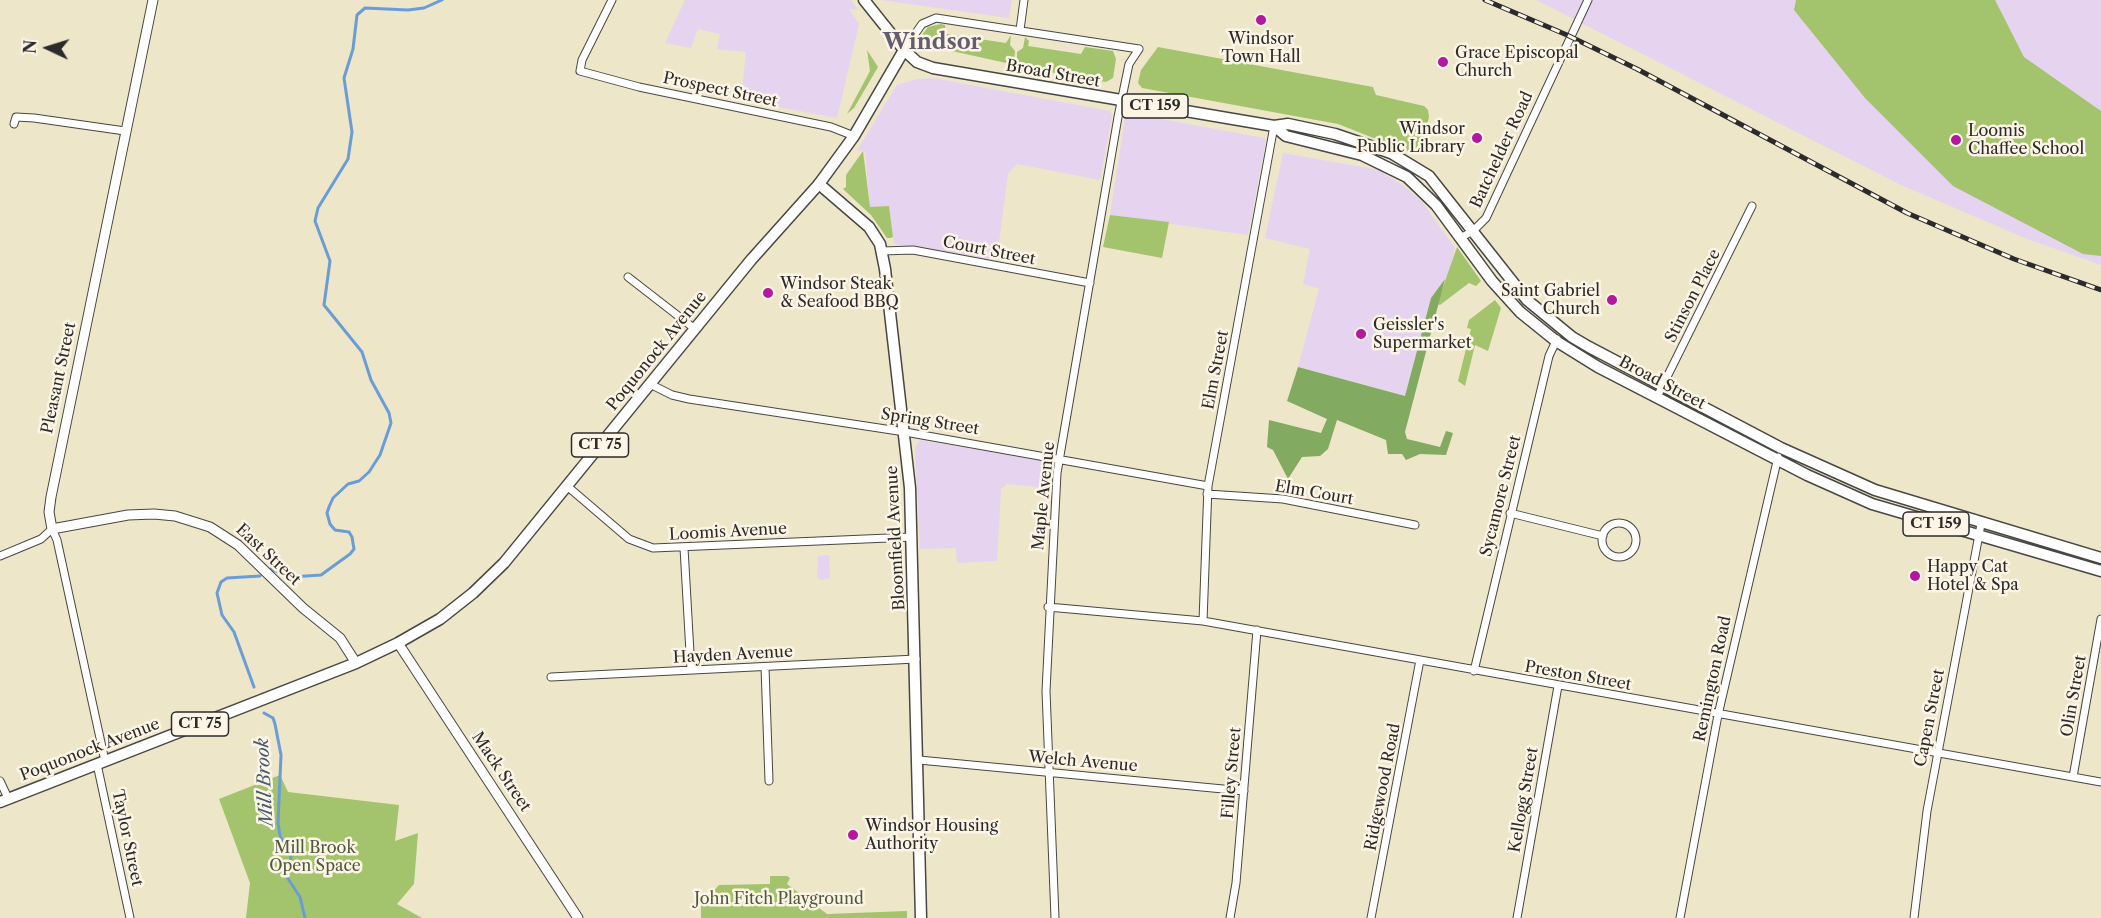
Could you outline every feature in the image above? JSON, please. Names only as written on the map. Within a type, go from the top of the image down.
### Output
[{"type":"main road","name":"CT 159","points":[[864,0],[904,50]]},
{"type":"main road","name":"Broad Street","points":[[904,50],[914,60],[929,67],[1274,126],[1288,124],[1375,147],[1413,165],[1429,176],[1445,193],[1527,300],[1563,330],[1662,386],[1780,448],[1875,490],[1981,524],[2101,558]]},
{"type":"main road","name":"Poquonock Avenue","points":[[4,800],[356,663],[440,619],[473,593],[504,563],[751,260],[819,184],[854,136],[904,50]]},
{"type":"main road","name":"Broad Street","points":[[1274,126],[1286,136],[1373,159],[1407,177],[1422,189],[1508,300],[1556,340],[1598,367],[1777,459],[1872,504],[2101,571]]},
{"type":"main road","points":[[1373,159],[1375,147]]},
{"type":"main road","points":[[1407,177],[1413,165]]},
{"type":"main road","name":"Bloomfield Avenue","points":[[819,184],[865,222],[882,251],[905,432],[912,537],[921,918]]},
{"type":"street","name":"Pleasant Street","points":[[101,762],[57,540],[52,530],[49,512],[153,0]]},
{"type":"street","name":"Prospect Street","points":[[612,0],[582,60],[580,70],[639,87],[831,128],[854,136]]},
{"type":"street","points":[[904,50],[916,30],[932,18],[1020,30],[1024,0]]},
{"type":"street","name":"Batchelder Road","points":[[1460,238],[1473,231],[1486,218],[1588,0]]},
{"type":"street","name":"Maple Avenue","points":[[1020,30],[1139,49],[1130,61],[1122,101],[1059,458],[1048,607],[1046,691],[1055,918]]},
{"type":"street","points":[[14,124],[16,117],[34,118],[125,131]]},
{"type":"street","name":"Elm Street","points":[[1203,621],[1207,490],[1274,126]]},
{"type":"street","name":"Stinson Place","points":[[1657,397],[1752,206]]},
{"type":"street","name":"Court Street","points":[[882,251],[908,249],[1090,283]]},
{"type":"street","points":[[628,277],[695,328]]},
{"type":"street","name":"Sycamore Street","points":[[1474,670],[1549,356],[1563,330]]},
{"type":"street","name":"Spring Street","points":[[650,384],[667,393],[689,399],[1059,458],[1207,490]]},
{"type":"street","name":"Remington Road","points":[[1680,918],[1718,715],[1780,448]]},
{"type":"street","name":"Loomis Avenue","points":[[567,486],[630,539],[653,548],[912,537]]},
{"type":"street","name":"Elm Court","points":[[1207,490],[1229,497],[1283,499],[1415,525]]},
{"type":"street","points":[[1510,513],[1603,536]]},
{"type":"street","name":"East Street","points":[[0,556],[41,539],[52,530],[128,515],[175,516],[210,527],[238,545],[303,608],[340,638],[356,663]]},
{"type":"street","points":[[1626,524],[1635,532],[1636,544],[1626,556],[1616,557],[1604,547],[1603,536],[1609,526],[1626,524]]},
{"type":"street","name":"Capen Street","points":[[1914,918],[1922,840],[1981,524]]},
{"type":"street","points":[[684,548],[691,670]]},
{"type":"street","name":"Preston Street","points":[[1048,607],[1203,621],[2101,782]]},
{"type":"street","name":"Olin Street","points":[[2073,777],[2101,619]]},
{"type":"street","name":"Filley Street","points":[[1230,918],[1244,791],[1257,630]]},
{"type":"street","name":"Mack Street","points":[[398,643],[578,918]]},
{"type":"street","name":"Hayden Avenue","points":[[551,677],[916,659]]},
{"type":"street","name":"Ridgewood Road","points":[[1371,918],[1420,660]]},
{"type":"street","points":[[765,667],[769,780]]},
{"type":"street","name":"Kellogg Street","points":[[1517,918],[1558,686]]},
{"type":"street","name":"Welch Avenue","points":[[919,760],[1244,791]]},
{"type":"street","name":"Taylor Street","points":[[101,762],[130,918]]},
{"type":"street","points":[[0,781],[4,800]]},
{"type":"shaded area","points":[[685,0],[851,0],[858,10],[849,9],[859,24],[837,118],[741,100],[746,52],[717,49],[720,34],[698,29],[691,48],[665,43]]},
{"type":"shaded area","points":[[881,0],[1012,0],[1009,18]]},
{"type":"shaded area","name":"Loomis Chaffee School","points":[[1536,0],[2101,0],[2101,265],[2025,238],[1901,185]]},
{"type":"shaded area","points":[[933,78],[1110,111],[1112,116],[1100,180],[1017,164],[1008,174],[998,250],[991,249],[989,260],[894,244],[889,206],[870,208],[865,151],[857,150],[897,85],[917,79]]},
{"type":"shaded area","points":[[1134,114],[1264,138],[1266,141],[1248,235],[1110,215],[1125,118]]},
{"type":"shaded area","points":[[1283,153],[1379,170],[1404,186],[1423,203],[1455,248],[1448,276],[1431,298],[1405,396],[1298,367],[1319,289],[1303,284],[1310,249],[1265,238]]},
{"type":"shaded area","points":[[920,440],[1049,462],[1049,488],[1007,484],[1001,489],[997,561],[957,563],[956,548],[920,549],[915,447]]},
{"type":"shaded area","points":[[829,555],[830,578],[821,580],[817,578],[818,556]]},
{"type":"green space","points":[[1796,0],[1995,0],[2024,57],[2101,111],[2101,256],[2083,254],[1953,186],[1865,98],[1794,10]]},
{"type":"green space","points":[[945,25],[946,34],[1006,43],[1011,35],[1010,45],[1015,51],[1014,61],[1011,64],[929,46],[922,35],[928,27]]},
{"type":"green space","points":[[1025,37],[1029,41],[1028,46],[1081,54],[1085,47],[1113,51],[1116,59],[1113,78],[1106,82],[1017,66],[1017,52],[1023,48]]},
{"type":"green space","points":[[1158,47],[1373,87],[1376,95],[1424,106],[1428,110],[1429,117],[1423,142],[1416,151],[1409,152],[1338,124],[1142,88],[1138,83],[1141,70]]},
{"type":"green space","points":[[867,50],[878,67],[854,108],[847,114],[870,71]]},
{"type":"green space","points":[[863,151],[870,207],[889,206],[893,237],[890,238],[887,238],[871,215],[843,189],[846,187],[846,175]]},
{"type":"green space","points":[[1110,215],[1169,222],[1162,258],[1103,247]]},
{"type":"green space","points":[[1457,247],[1481,281],[1476,286],[1469,283],[1440,305],[1437,304]]},
{"type":"green space","points":[[1445,279],[1405,432],[1407,439],[1440,447],[1446,431],[1453,433],[1446,455],[1420,454],[1406,460],[1402,454],[1388,454],[1386,440],[1337,420],[1328,449],[1320,456],[1302,457],[1288,479],[1273,450],[1267,447],[1269,420],[1321,433],[1327,419],[1287,401],[1298,367],[1405,396],[1431,298]]},
{"type":"green space","points":[[1495,300],[1501,308],[1488,351],[1475,345],[1465,386],[1458,381],[1471,329],[1467,328],[1469,320]]},
{"type":"green space","name":"Mill Brook Open Space","points":[[280,775],[288,792],[399,805],[395,841],[418,833],[414,884],[397,904],[422,918],[246,918],[250,883],[219,799]]},
{"type":"green space","name":"John Fitch Playground","points":[[770,876],[790,878],[787,884],[827,914],[907,911],[907,918],[701,918],[701,904],[719,885],[770,884]]},
{"type":"waterway","name":"Mill Brook","points":[[271,569],[291,577],[321,575],[350,554],[354,549],[352,537],[349,532],[335,530],[330,524],[327,513],[333,498],[348,484],[359,481],[369,472],[380,455],[391,423],[389,413],[371,380],[362,352],[324,305],[330,261],[315,221],[318,208],[348,159],[352,132],[344,78],[353,49],[357,15],[365,8],[408,10],[424,8],[442,0]]},
{"type":"waterway","name":"Mill Brook","points":[[254,687],[234,632],[222,615],[217,593],[221,582],[227,578],[260,576]]},
{"type":"waterway","name":"Mill Brook","points":[[264,713],[273,718],[281,755],[278,823],[280,836],[291,857],[285,874],[300,897],[305,918]]},
{"type":"railway","points":[[1485,0],[1567,35],[1637,69],[1907,213],[2014,259],[2101,290]]},
{"type":"place","name":"Windsor Town Hall","points":[[1261,20]]},
{"type":"place","name":"Grace Episcopal Church","points":[[1443,62]]},
{"type":"place","name":"Windsor Public Library","points":[[1477,138]]},
{"type":"place","name":"Loomis Chaffee School","points":[[1956,140]]},
{"type":"place","name":"Windsor Steak & Seafood BBQ","points":[[768,293]]},
{"type":"place","name":"Saint Gabriel Church","points":[[1612,300]]},
{"type":"place","name":"Geissler's Supermarket","points":[[1361,334]]},
{"type":"place","name":"Happy Cat Hotel & Spa","points":[[1915,576]]},
{"type":"place","name":"Windsor Housing Authority","points":[[853,835]]},
{"type":"district","name":"Windsor","points":[[932,43]]}]
